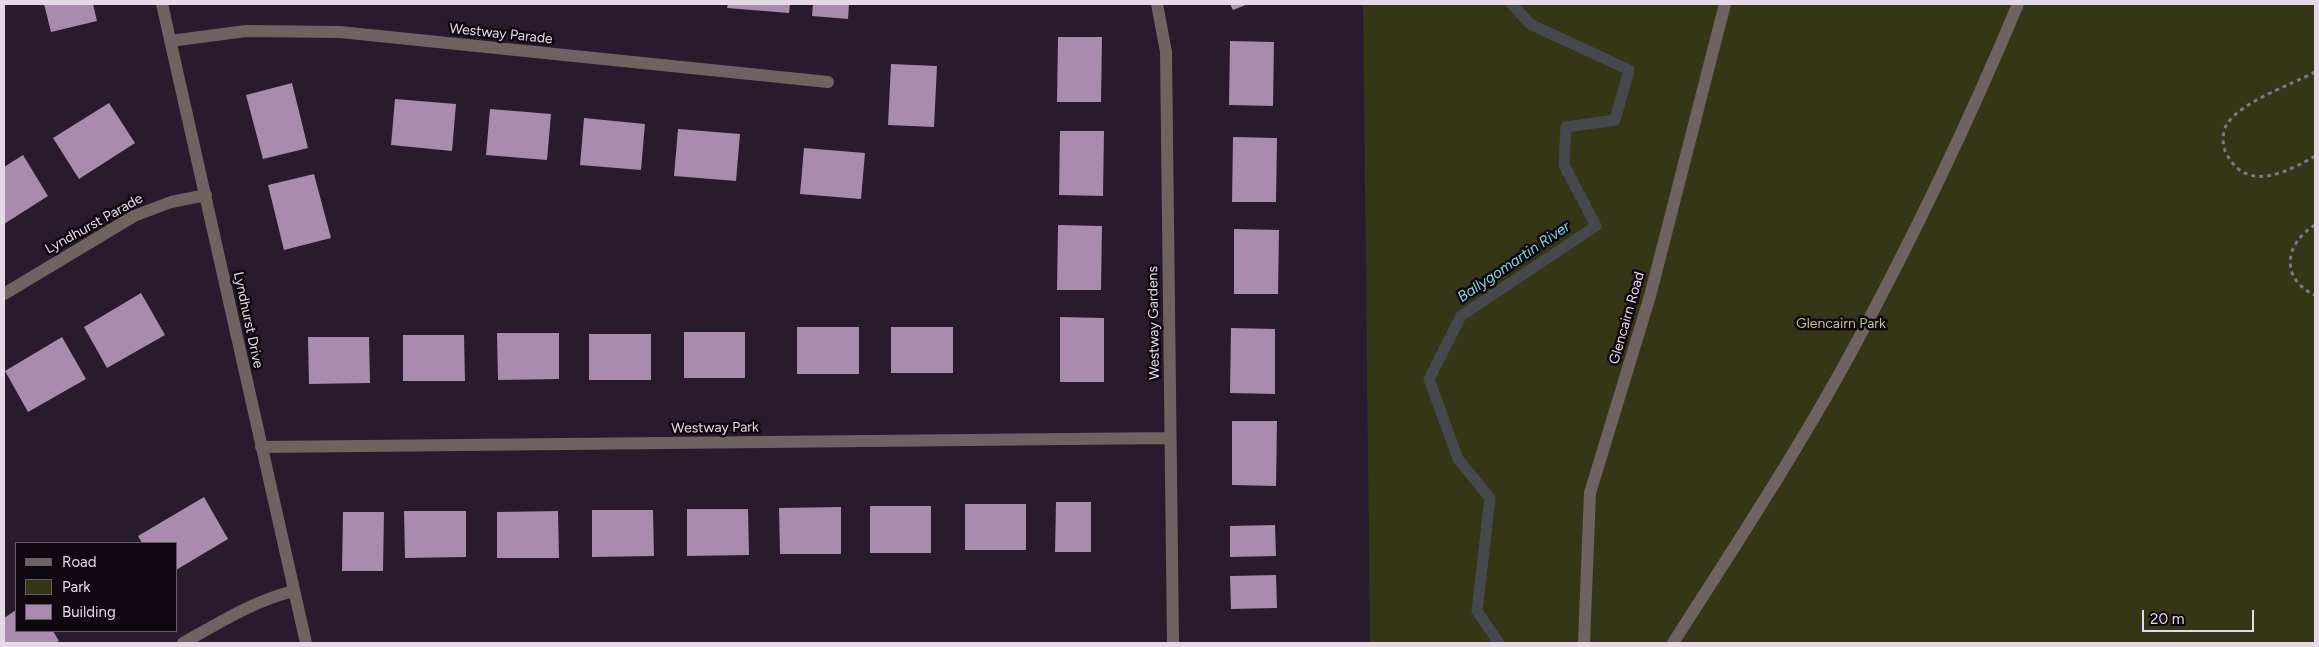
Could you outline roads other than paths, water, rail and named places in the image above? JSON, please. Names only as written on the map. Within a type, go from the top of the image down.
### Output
[{"type":"street","name":"Lyndhurst Drive","points":[[162,4],[306,643]]},
{"type":"street","name":"Westway Gardens","points":[[1157,4],[1166,52],[1173,643]]},
{"type":"street","name":"Glencairn Road","points":[[1584,643],[1590,493],[1650,296],[1725,4]]},
{"type":"street","points":[[1673,643],[1854,348],[1952,156],[2018,4]]},
{"type":"street","name":"Westway Parade","points":[[170,41],[246,31],[340,32],[828,82]]},
{"type":"street","name":"Lyndhurst Parade","points":[[4,294],[149,209],[171,202],[206,195]]},
{"type":"street","name":"Westway Park","points":[[261,447],[1170,438]]},
{"type":"street","points":[[183,643],[241,610],[294,591]]},
{"type":"waterway","name":"Ballygomartin River","points":[[1499,643],[1477,611],[1490,498],[1458,459],[1429,379],[1461,316],[1596,226],[1564,165],[1566,127],[1615,120],[1629,70],[1530,24],[1512,4]]},
{"type":"park label","name":"Glencairn Park","points":[[1841,324]]}]
